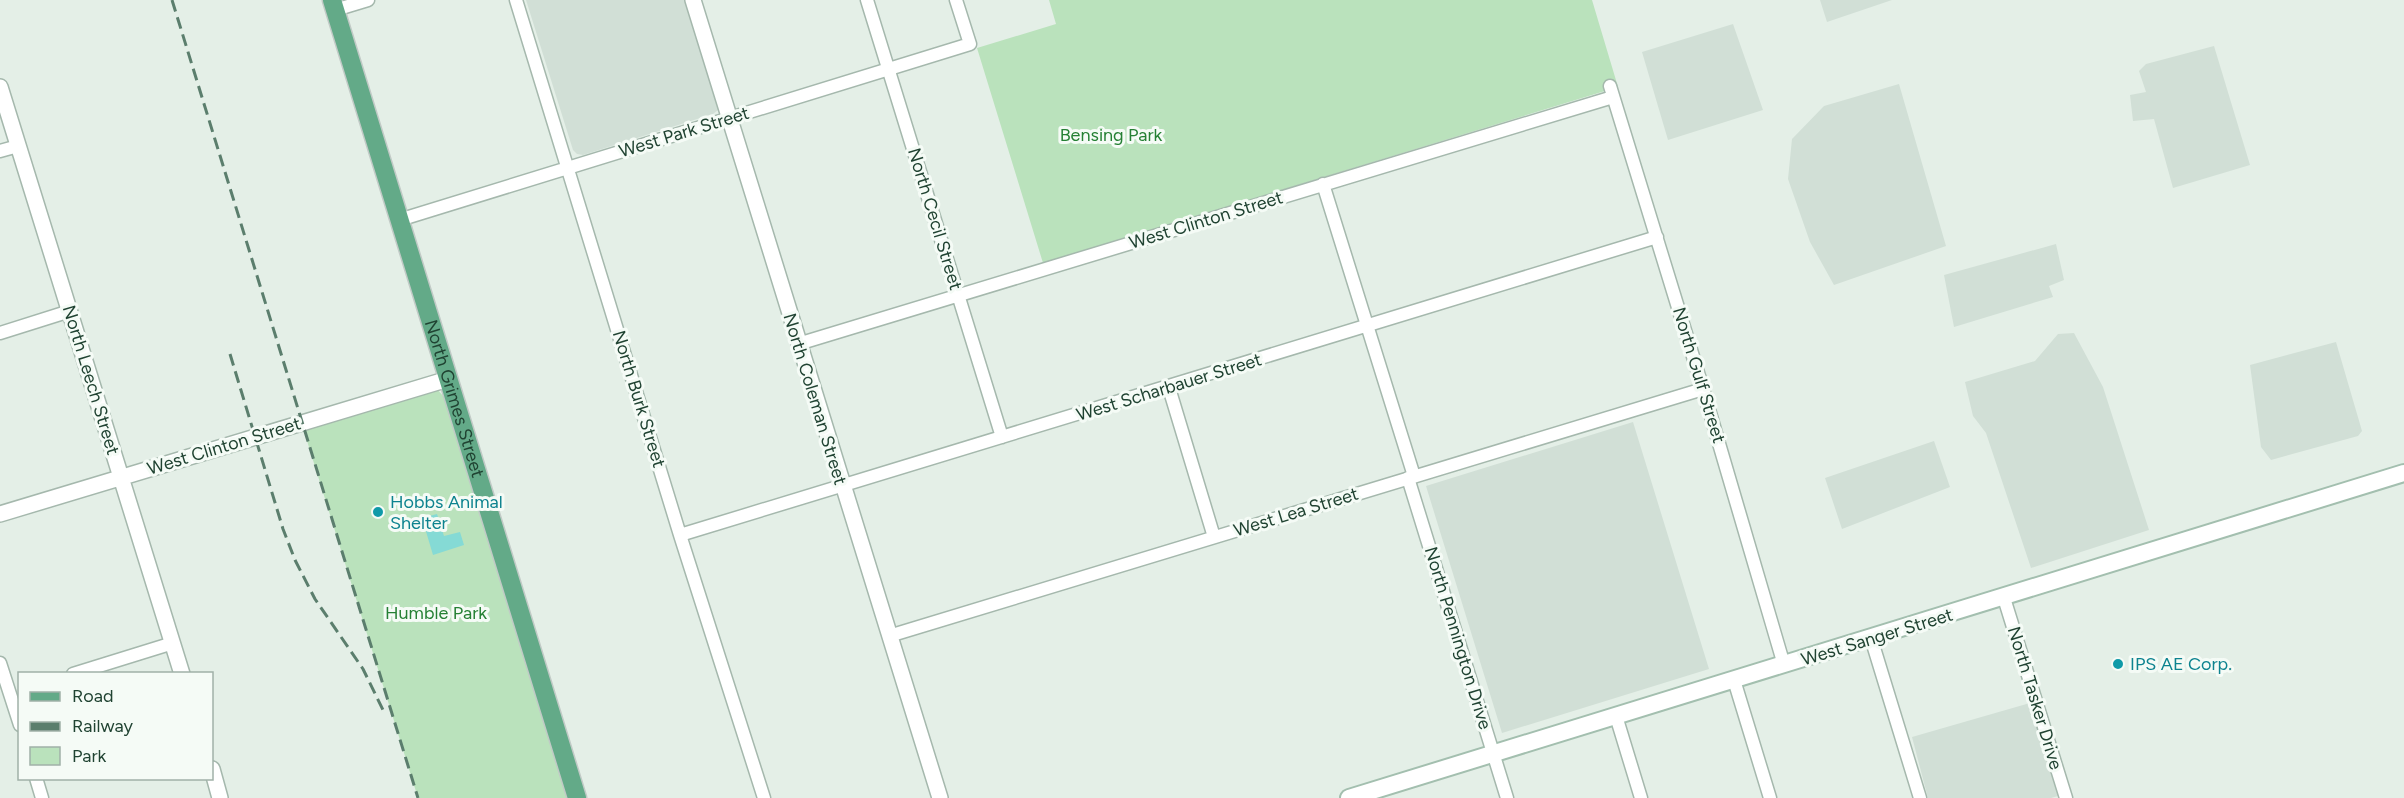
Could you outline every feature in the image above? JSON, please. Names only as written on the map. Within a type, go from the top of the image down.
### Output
[{"type":"main road","name":"North Grimes Street","points":[[334,5],[577,798]]},
{"type":"main road","name":"West Sanger Street","points":[[1349,798],[1375,794],[1494,754],[2404,473]]},
{"type":"street","points":[[334,5],[368,0]]},
{"type":"street","name":"North Burk Street","points":[[516,0],[680,535],[764,798]]},
{"type":"street","name":"North Coleman Street","points":[[693,0],[940,798]]},
{"type":"street","name":"North Cecil Street","points":[[867,0],[1002,437]]},
{"type":"street","name":"West Park Street","points":[[399,220],[970,44],[956,0]]},
{"type":"street","name":"North Leech Street","points":[[0,87],[182,672]]},
{"type":"street","name":"West Clinton Street","points":[[798,344],[1323,184],[1612,91]]},
{"type":"street","name":"North Gulf Street","points":[[1612,91],[1703,388],[1784,665]]},
{"type":"street","points":[[0,151],[18,146]]},
{"type":"street","name":"North Pennington Drive","points":[[1323,184],[1368,326],[1507,798]]},
{"type":"street","name":"West Scharbauer Street","points":[[680,535],[1169,388],[1657,237]]},
{"type":"street","points":[[0,333],[70,311]]},
{"type":"street","name":"West Clinton Street","points":[[0,514],[448,379]]},
{"type":"street","points":[[1169,388],[1214,537]]},
{"type":"street","name":"West Lea Street","points":[[889,636],[1703,388]]},
{"type":"street","name":"North Tasker Drive","points":[[2004,598],[2066,798]]},
{"type":"street","points":[[1871,638],[1920,798]]},
{"type":"street","points":[[79,672],[173,642]]},
{"type":"street","points":[[0,663],[18,719]]},
{"type":"street","points":[[1734,680],[1770,798]]},
{"type":"street","points":[[1616,717],[1641,798]]},
{"type":"street","points":[[213,772],[220,798]]},
{"type":"street","points":[[37,780],[42,798]]},
{"type":"shaded area","points":[[526,0],[686,0],[718,110],[713,114],[583,155],[577,154],[573,150]]},
{"type":"shaded area","points":[[1820,0],[1892,0],[1827,22]]},
{"type":"shaded area","points":[[1733,24],[1763,110],[1668,140],[1642,52]]},
{"type":"shaded area","points":[[2214,46],[2250,165],[2173,188],[2154,119],[2133,121],[2130,95],[2146,92],[2139,71],[2146,64]]},
{"type":"shaded area","points":[[1899,84],[1946,246],[1834,285],[1810,242],[1788,179],[1792,139],[1824,106]]},
{"type":"shaded area","points":[[2056,244],[2064,280],[2049,286],[2053,297],[1954,327],[1944,275]]},
{"type":"shaded area","points":[[2074,333],[2103,387],[2149,530],[2031,568],[1986,433],[1973,416],[1965,382],[2035,361],[2058,334]]},
{"type":"shaded area","points":[[2336,342],[2362,431],[2358,436],[2271,460],[2261,447],[2250,365]]},
{"type":"shaded area","points":[[1633,422],[1709,669],[1502,733],[1426,486]]},
{"type":"shaded area","points":[[1934,441],[1950,487],[1842,529],[1825,478]]},
{"type":"shaded area","points":[[2030,703],[2058,796],[2051,798],[1928,798],[1912,737]]},
{"type":"green space","name":"Bensing Park","points":[[1049,0],[1592,0],[1618,87],[1043,263],[977,48],[1056,24]]},
{"type":"green space","name":"Humble Park","points":[[437,389],[444,397],[568,798],[418,798],[303,428]]},
{"type":"water","points":[[437,514],[444,536],[460,532],[464,545],[433,555],[422,518]]},
{"type":"railway","points":[[172,0],[418,798]]},
{"type":"railway","points":[[230,354],[283,529],[295,560],[315,599],[363,669],[384,712]]},
{"type":"place","name":"Hobbs Animal Shelter","points":[[378,512]]},
{"type":"place","name":"IPS AE Corp.","points":[[2118,664]]}]
